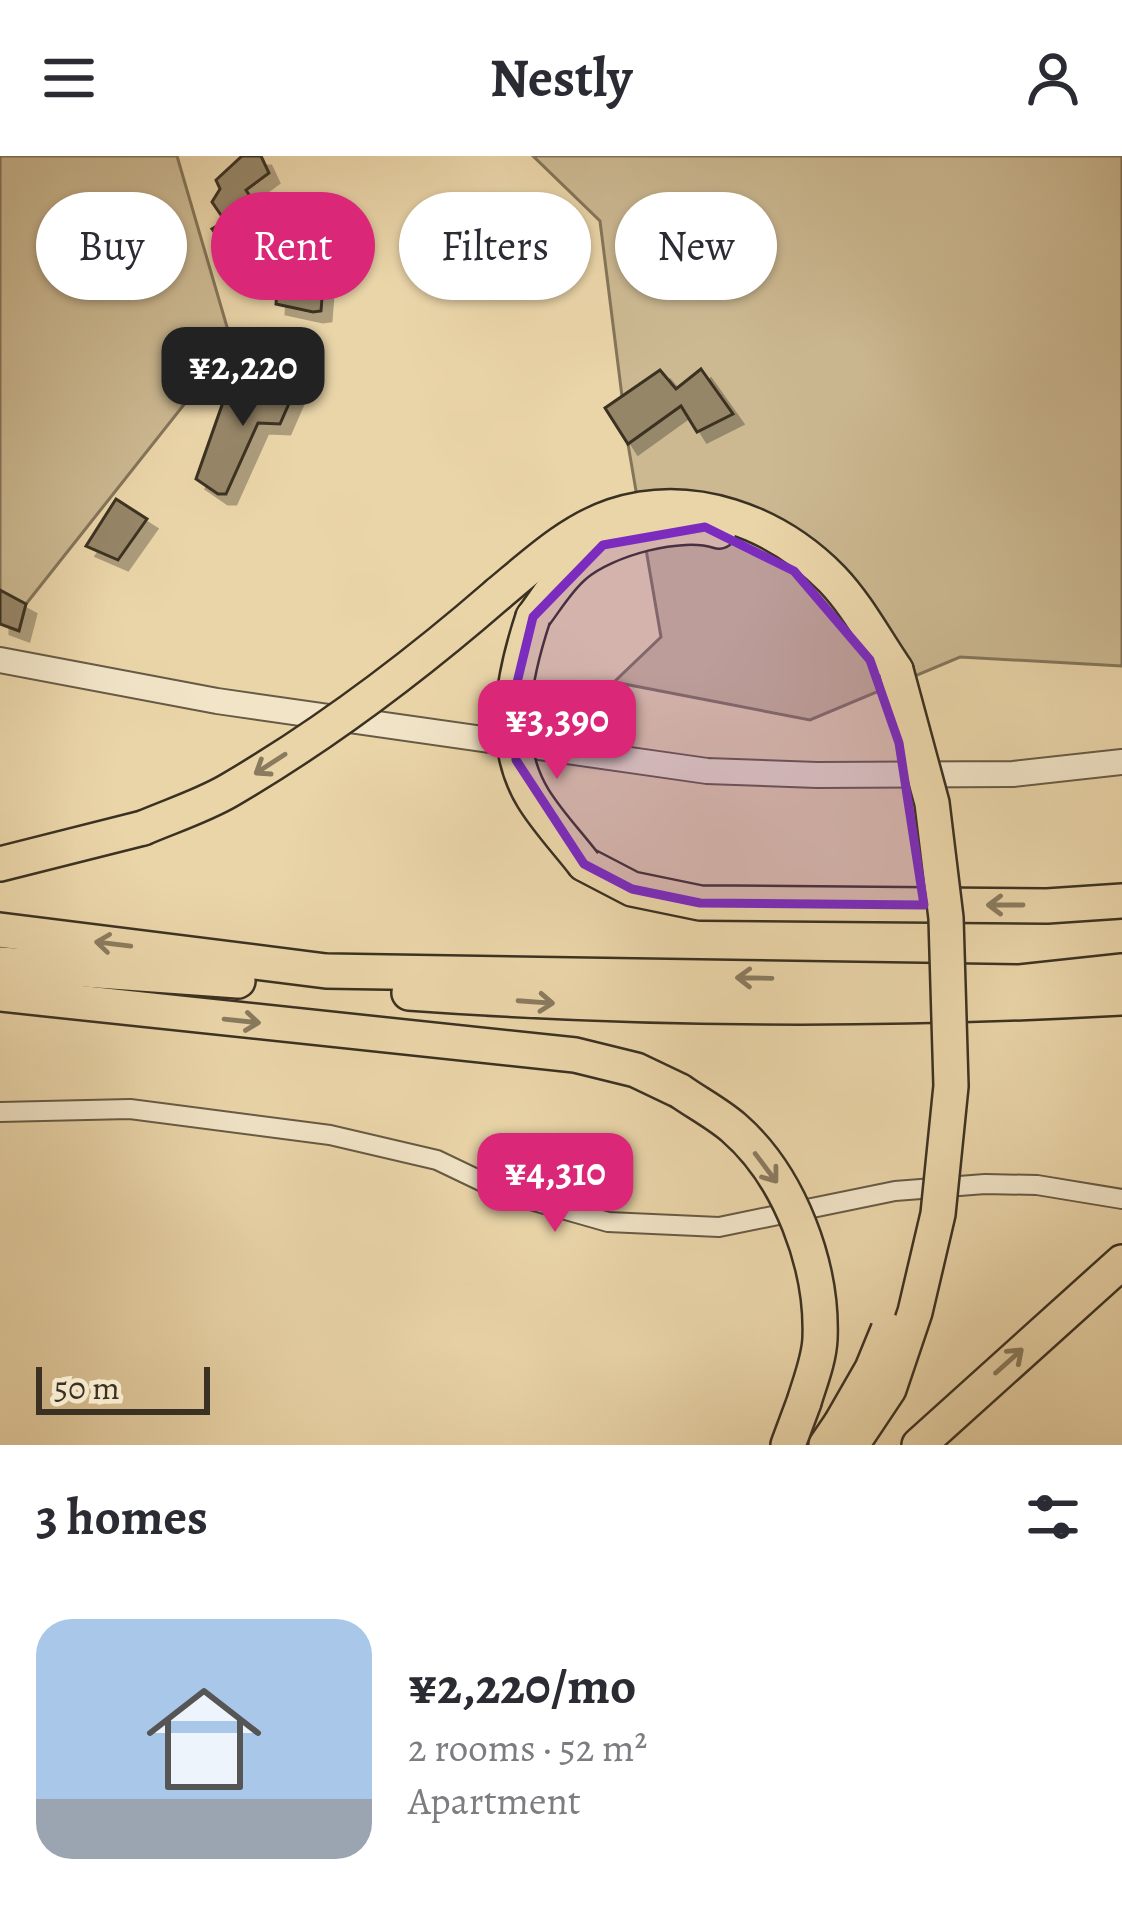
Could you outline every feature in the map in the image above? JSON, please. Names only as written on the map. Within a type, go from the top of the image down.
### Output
[{"type":"highway","points":[[0,864],[143,828],[225,793],[417,664],[554,547],[612,516],[672,505],[719,512],[780,534],[835,581],[887,675],[932,803],[946,918],[951,1086],[938,1214],[915,1312],[889,1389],[844,1438]]},
{"type":"highway","points":[[887,675],[870,660],[834,610],[794,571],[756,544],[705,526],[658,532],[603,545],[571,567],[533,617],[512,703],[516,760],[532,797],[584,864],[632,890],[700,903],[1048,905],[1122,901]]},
{"type":"highway","points":[[0,930],[326,971],[1020,982],[1122,971]]},
{"type":"highway","points":[[0,964],[559,1004],[1006,1004],[1122,998]]},
{"type":"highway","points":[[0,994],[575,1055],[636,1070],[680,1091],[735,1129],[776,1179],[804,1239],[819,1293],[820,1344],[788,1445]]},
{"type":"highway","points":[[921,1443],[1122,1262]]},
{"type":"street","points":[[0,660],[217,701],[706,771],[817,776],[1013,774],[1122,762]]},
{"type":"street","points":[[0,1112],[130,1109],[330,1135],[437,1160],[506,1193],[608,1222],[719,1227],[895,1191],[986,1184],[1037,1185],[1122,1199]]},
{"type":"highlighted area","points":[[705,527],[794,571],[870,660],[899,743],[924,905],[700,903],[632,889],[584,864],[516,760],[512,703],[533,617],[603,545]]},
{"type":"shaded area","points":[[0,156],[177,156],[211,272],[211,300],[219,300],[232,344],[26,604],[0,599]]},
{"type":"shaded area","points":[[533,156],[1122,156],[1122,666],[960,657],[810,720],[614,682],[661,637],[628,444],[600,221],[591,212],[591,192],[570,192]]},
{"type":"building","points":[[242,156],[261,156],[269,173],[247,192],[218,192],[216,180]]},
{"type":"building","points":[[276,300],[322,300],[321,311],[313,312],[276,304]]},
{"type":"building","points":[[275,365],[298,383],[280,424],[258,423],[226,494],[218,494],[196,479],[227,391],[249,407]]},
{"type":"building","points":[[701,369],[733,414],[697,432],[681,406],[628,444],[605,408],[660,370],[676,389]]},
{"type":"building","points":[[116,499],[147,519],[118,560],[86,546]]},
{"type":"building","points":[[0,590],[26,604],[19,631],[0,624]]}]
